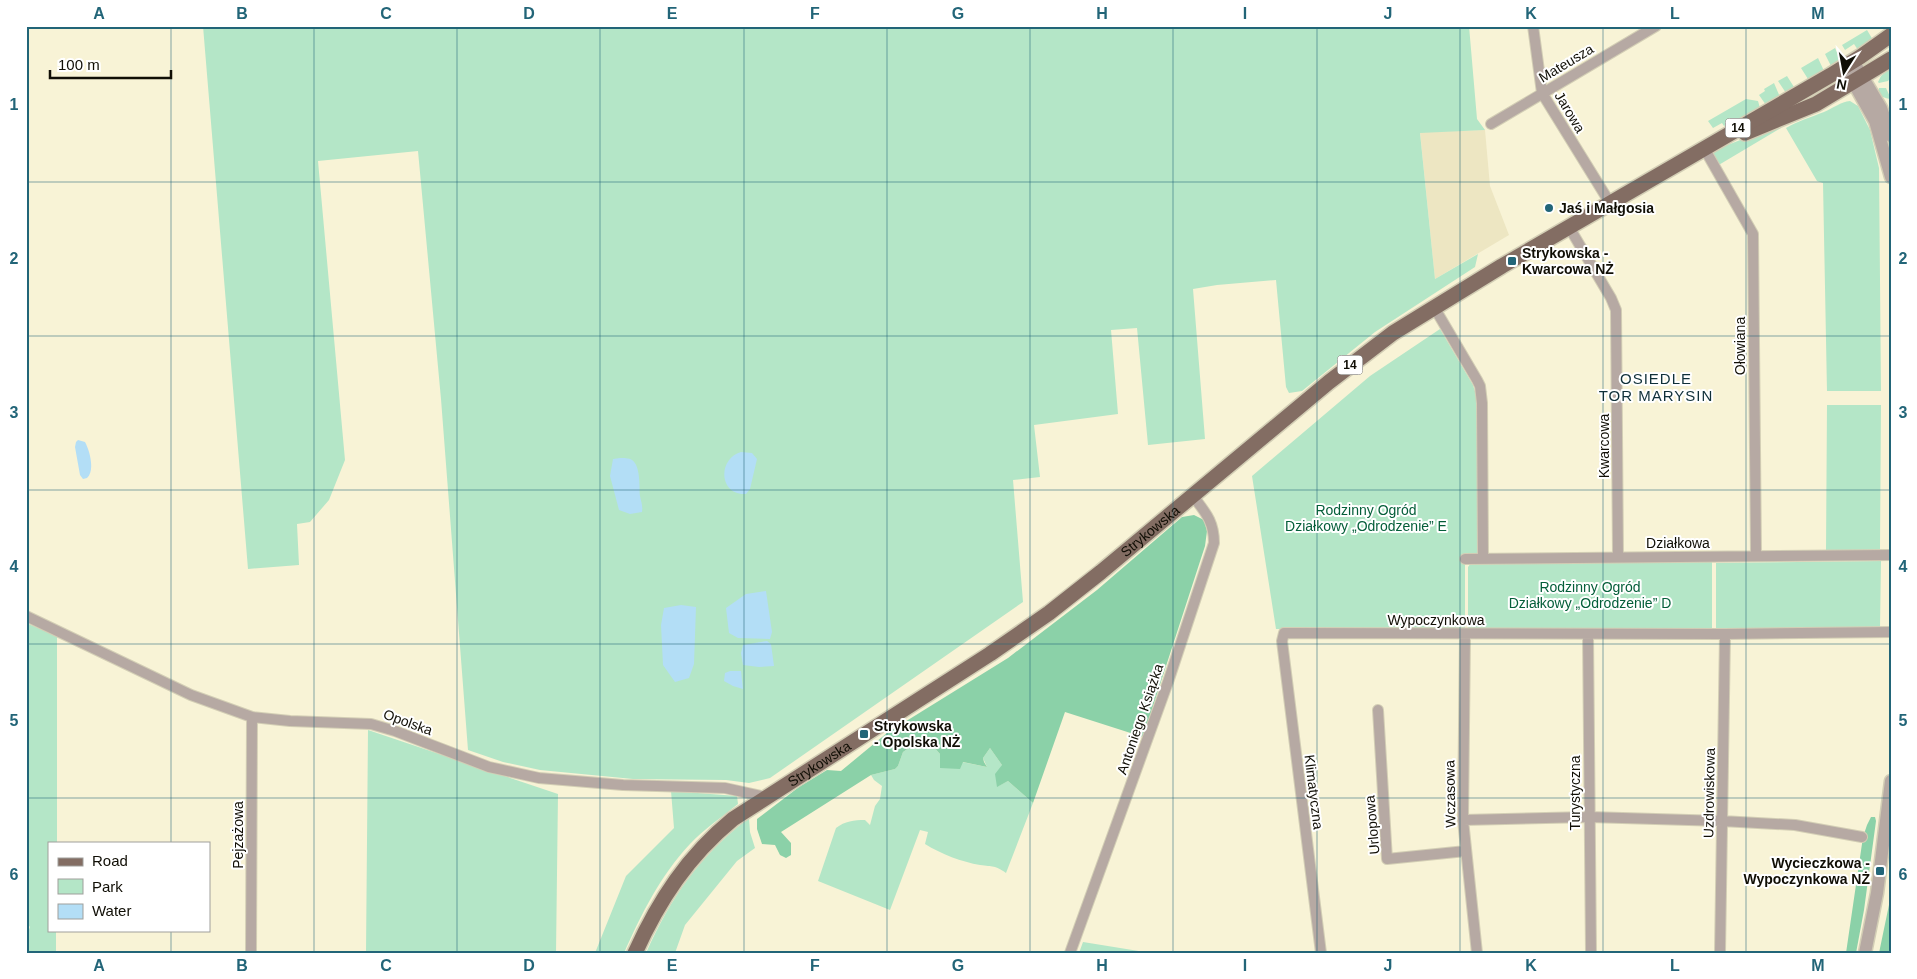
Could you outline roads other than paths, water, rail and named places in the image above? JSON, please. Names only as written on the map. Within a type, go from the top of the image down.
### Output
[{"type":"main road","name":"Strykowska","points":[[635,953],[658,906],[685,866],[716,833],[766,797],[1020,634],[1094,578],[1349,366],[1393,333],[1569,227],[1849,64],[1891,35]]},
{"type":"main road","name":"Strykowska","points":[[1704,148],[1797,113],[1858,80],[1891,59]]},
{"type":"street","name":"Jarowa","points":[[1533,26],[1542,93],[1610,203]]},
{"type":"street","name":"Mateusza","points":[[1491,124],[1656,26]]},
{"type":"street","points":[[1849,64],[1858,80],[1875,121],[1891,178]]},
{"type":"street","points":[[1858,80],[1881,108],[1891,136]]},
{"type":"street","name":"Ołowiana","points":[[1704,148],[1753,234],[1756,556]]},
{"type":"street","name":"Kwarcowa","points":[[1569,227],[1611,298],[1616,310],[1618,557]]},
{"type":"street","points":[[1434,307],[1477,380],[1482,396],[1483,558]]},
{"type":"street","name":"Antoniego Książka","points":[[1070,953],[1168,682],[1214,542],[1214,529],[1209,518],[1193,496]]},
{"type":"street","name":"Działkowa","points":[[1465,559],[1891,555]]},
{"type":"street","name":"Opolska","points":[[26,616],[191,695],[252,717],[290,721],[371,724],[395,731],[489,768],[539,778],[623,786],[725,788],[766,797]]},
{"type":"street","name":"Wypoczynkowa","points":[[1283,635],[1287,632],[1725,634],[1891,632]]},
{"type":"street","name":"Wczasowa","points":[[1465,634],[1463,820],[1478,953]]},
{"type":"street","name":"Turystyczna","points":[[1588,634],[1591,953]]},
{"type":"street","name":"Uzdrowiskowa","points":[[1720,953],[1725,634]]},
{"type":"street","name":"Klimatyczna","points":[[1283,635],[1288,696],[1321,953]]},
{"type":"street","name":"Urlopowa","points":[[1378,710],[1387,859],[1466,851]]},
{"type":"street","name":"Pejzażowa","points":[[251,953],[252,717]]},
{"type":"street","points":[[1865,953],[1877,893],[1891,781]]},
{"type":"street","points":[[1463,820],[1589,817],[1722,821],[1795,825],[1862,837]]},
{"type":"water","points":[[78,440],[85,442],[91,461],[91,471],[87,478],[83,479],[80,475],[75,447]]},
{"type":"water","points":[[741,452],[752,453],[757,459],[750,489],[746,494],[737,493],[730,489],[724,476],[728,462],[733,456]]},
{"type":"water","points":[[613,459],[631,459],[637,467],[642,512],[630,514],[619,510],[610,476]]},
{"type":"water","points":[[766,591],[772,632],[770,639],[738,638],[729,633],[726,608],[746,594]]},
{"type":"water","points":[[681,605],[696,607],[694,664],[689,678],[675,682],[663,665],[661,625],[664,608]]},
{"type":"water","points":[[767,641],[771,644],[774,666],[743,665],[741,653],[743,645]]},
{"type":"water","points":[[741,671],[743,689],[724,681],[725,673]]},
{"type":"place","name":"Jaś i Małgosia","points":[[1549,208]]},
{"type":"place","name":"Strykowska - Kwarcowa NŻ","points":[[1512,261]]},
{"type":"place","name":"Strykowska - Opolska NŻ","points":[[864,734]]},
{"type":"place","name":"Wycieczkowa - Wypoczynkowa NŻ","points":[[1880,871]]},
{"type":"district","name":"OSIEDLE TOR MARYSIN","points":[[1656,386]]},
{"type":"park label","name":"Rodzinny Ogród Działkowy „Odrodzenie” E","points":[[1366,518]]},
{"type":"park label","name":"Rodzinny Ogród Działkowy „Odrodzenie” D","points":[[1590,596]]}]
